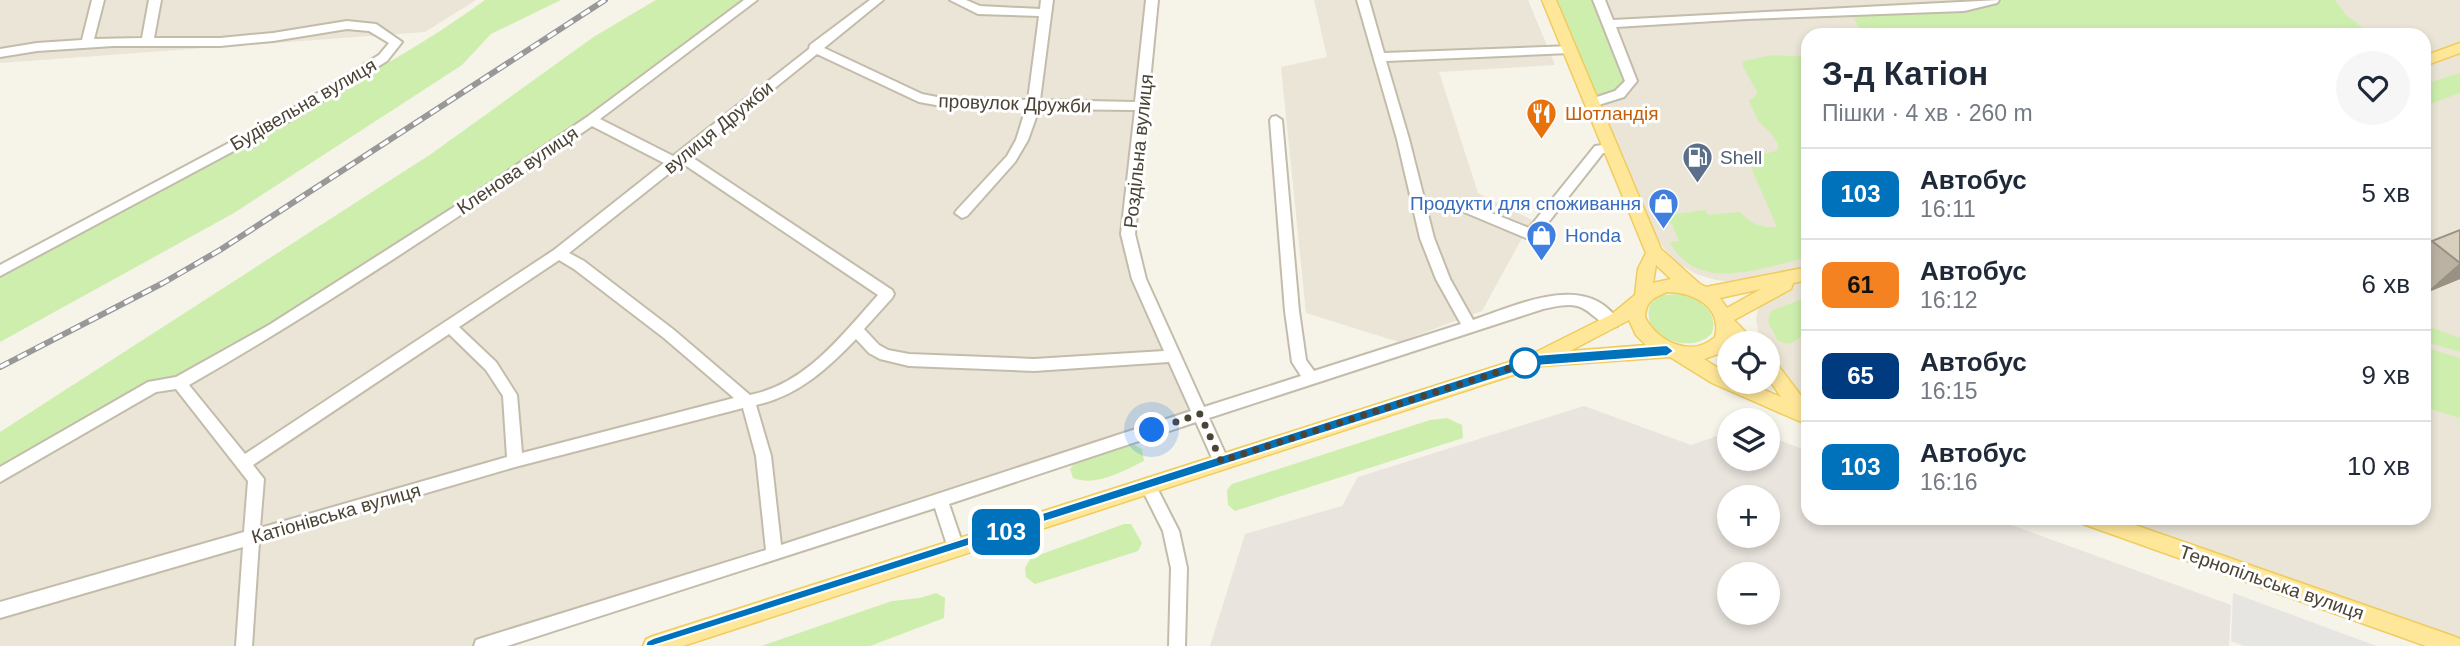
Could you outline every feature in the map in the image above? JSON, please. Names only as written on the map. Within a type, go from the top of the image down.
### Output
[{"type":"main road","points":[[1549,0],[1654,253],[1716,303],[1726,321],[1736,331]]},
{"type":"main road","points":[[2431,58],[2460,48]]},
{"type":"main road","points":[[1654,253],[1646,269],[1635,313],[1644,335],[1718,378],[1801,414]]},
{"type":"main road","points":[[653,646],[1535,360],[1612,322],[1640,299],[1665,285],[1699,291],[1801,274]]},
{"type":"main road","points":[[1726,321],[1801,276]]},
{"type":"main road","points":[[1535,360],[1709,351],[1719,345],[1725,336],[1726,321]]},
{"type":"main road","points":[[1780,381],[1801,409]]},
{"type":"main road","name":"Тернопільська вулиця","points":[[2110,525],[2453,646]]},
{"type":"street","points":[[87,44],[98,0]]},
{"type":"street","points":[[147,42],[155,0]]},
{"type":"street","name":"Кленова вулиця","points":[[179,383],[274,328],[477,198],[592,120],[751,0]]},
{"type":"street","name":"вулиця Дружби","points":[[242,464],[450,327],[569,260],[679,160],[814,48],[877,0]]},
{"type":"street","points":[[956,0],[978,10],[1046,6],[1033,107],[1022,140],[1011,159],[962,213]]},
{"type":"street","name":"Роздільна вулиця","points":[[1152,0],[1128,234],[1139,279],[1221,461]]},
{"type":"street","points":[[1363,0],[1427,238],[1443,279],[1469,326]]},
{"type":"street","points":[[1592,103],[1618,96],[1628,88],[1631,81],[1599,0]]},
{"type":"street","points":[[1739,0],[1747,15]]},
{"type":"street","points":[[1609,24],[1993,0]]},
{"type":"street","name":"Будівельна вулиця","points":[[0,53],[87,44],[220,42],[347,25],[372,27],[396,42],[383,58],[291,115],[0,271]]},
{"type":"street","name":"провулок Дружби","points":[[814,48],[919,98],[947,103],[1033,107],[1142,106]]},
{"type":"street","points":[[1379,57],[1569,49]]},
{"type":"street","points":[[592,120],[679,160]]},
{"type":"street","points":[[1276,120],[1292,311],[1299,362],[1310,377]]},
{"type":"street","points":[[1469,209],[1531,234],[1599,149],[1610,148]]},
{"type":"street","name":"Катіонівська вулиця","points":[[0,610],[515,461],[776,394],[793,385],[819,365],[887,295],[679,160]]},
{"type":"street","points":[[569,260],[707,364],[747,401],[756,419],[760,441],[774,554]]},
{"type":"street","points":[[482,646],[774,554],[1529,307],[1571,299],[1584,300],[1612,322]]},
{"type":"street","points":[[450,327],[491,366],[510,395],[515,461]]},
{"type":"street","points":[[855,329],[874,349],[886,355],[909,360],[1034,365],[1172,356]]},
{"type":"street","points":[[0,475],[153,386],[179,383],[256,479],[244,646]]},
{"type":"street","points":[[1148,485],[1171,531],[1179,568],[1177,646]]},
{"type":"street","points":[[940,500],[956,548]]},
{"type":"shaded area","points":[[0,0],[476,0],[425,32],[0,63]]},
{"type":"shaded area","points":[[751,0],[1148,0],[1122,231],[1138,296],[1192,413],[782,548],[470,646],[0,646],[0,475]]},
{"type":"shaded area","points":[[1314,0],[1528,0],[1555,65],[1439,72],[1478,193],[1532,220],[1482,311],[1399,342],[1306,313],[1281,67],[1327,57]]},
{"type":"shaded area","points":[[1595,0],[2460,0],[2460,44],[2431,54],[2431,28],[1801,28],[1801,270],[1741,283],[1696,274],[1666,251],[1647,224],[1594,99]]},
{"type":"shaded area","points":[[2460,52],[2460,644],[2123,525],[2431,525],[2431,62]]},
{"type":"shaded area","points":[[1801,281],[1801,403],[1780,374],[1780,331],[1758,331],[1756,320],[1759,303]]},
{"type":"shaded area","points":[[1584,406],[1691,445],[1717,436],[1717,471],[1780,471],[1780,440],[1801,448],[1801,525],[2011,525],[2231,605],[2229,646],[1210,646],[1245,534],[1342,506],[1358,477]]},
{"type":"shaded area","points":[[2233,593],[2377,646],[2244,646],[2231,641]]},
{"type":"green space","points":[[485,0],[561,0],[491,34],[462,65],[234,213],[0,342],[0,276],[370,73]]},
{"type":"green space","points":[[656,0],[751,0],[591,120],[179,383],[153,386],[0,475],[0,432],[431,154],[595,36]]},
{"type":"green space","points":[[1553,0],[1595,0],[1627,81],[1616,93],[1594,99]]},
{"type":"green space","points":[[2003,0],[2335,0],[2346,15],[2363,28],[1859,28],[1852,15],[1975,9]]},
{"type":"green space","points":[[1773,55],[1801,57],[1801,259],[1753,271],[1714,273],[1697,268],[1682,258],[1670,242],[1679,241],[1672,224],[1664,221],[1661,216],[1705,210],[1708,215],[1740,212],[1757,224],[1777,227],[1747,158],[1776,151],[1779,146],[1771,133],[1759,122],[1749,101],[1758,93],[1742,65],[1743,61]]},
{"type":"green space","points":[[2460,73],[2460,93],[2431,103],[2431,82]]},
{"type":"green space","points":[[1680,294],[1706,307],[1713,318],[1712,333],[1703,340],[1680,343],[1658,333],[1651,325],[1648,315],[1651,303],[1663,295]]},
{"type":"green space","points":[[1801,300],[1801,337],[1790,344],[1780,342],[1780,331],[1773,331],[1768,322],[1771,311]]},
{"type":"green space","points":[[2431,328],[2460,338],[2460,352],[2431,343]]},
{"type":"green space","points":[[2431,349],[2460,358],[2460,418],[2431,409]]},
{"type":"green space","points":[[1447,418],[1462,425],[1463,438],[1235,511],[1228,505],[1227,490],[1232,484],[1430,420]]},
{"type":"green space","points":[[1133,444],[1142,449],[1144,461],[1100,479],[1091,481],[1073,478],[1070,469],[1082,458],[1098,451]]},
{"type":"green space","points":[[1124,524],[1131,524],[1142,543],[1138,551],[1035,584],[1026,577],[1025,568],[1031,558]]},
{"type":"green space","points":[[936,593],[945,598],[944,618],[870,646],[761,646],[892,601]]},
{"type":"building","points":[[2460,230],[2460,263],[2432,241]]},
{"type":"railway","points":[[0,367],[163,283],[220,250],[605,0]]},
{"type":"bus line","name":"103","points":[[653,646],[1535,360],[1667,351]]},
{"type":"place","name":"Шотландія","points":[[1542,140]]},
{"type":"place","name":"Shell","points":[[1697,184]]},
{"type":"place","name":"Продукти для споживання","points":[[1664,230]]},
{"type":"place","name":"Honda","points":[[1542,262]]},
{"type":"route","points":[[1152,430],[1200,414],[1221,461],[1535,360],[1525,363]]}]
